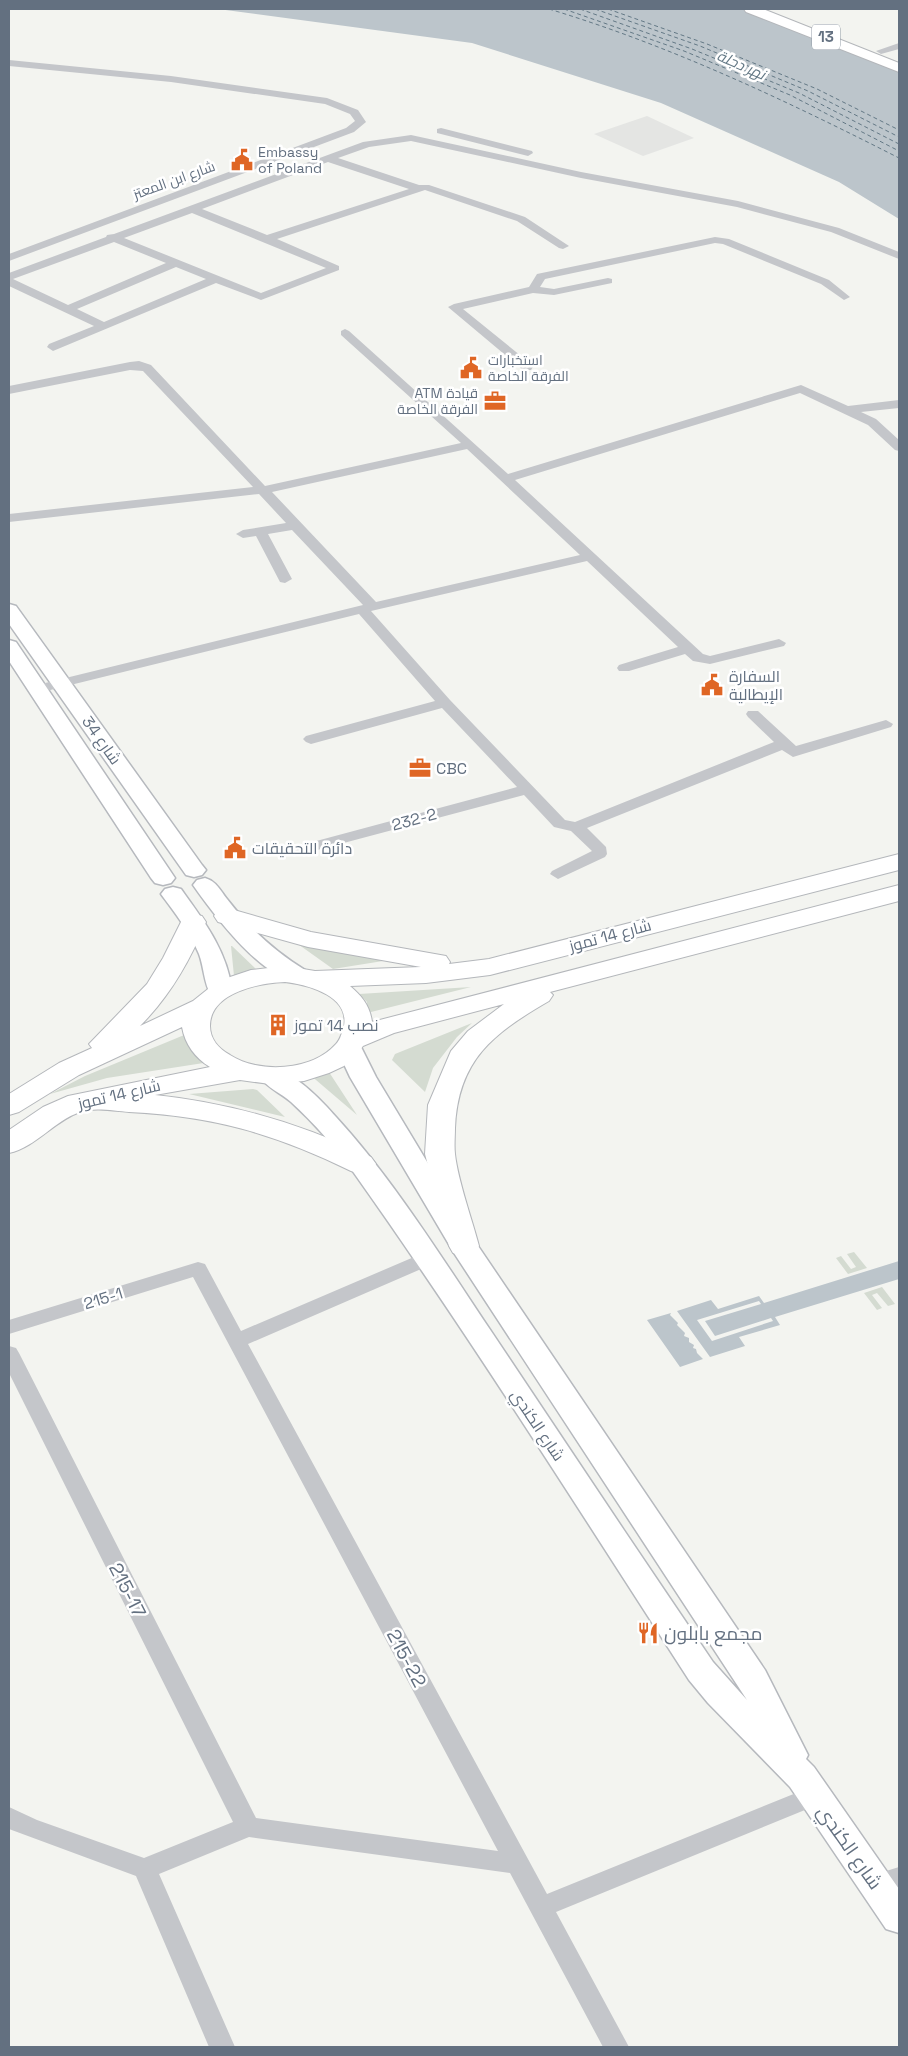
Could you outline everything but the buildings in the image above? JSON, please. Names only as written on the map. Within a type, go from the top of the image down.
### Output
[{"type":"main road","name":"13","points":[[751,9],[838,42],[899,68]]},
{"type":"main road","name":"13","points":[[779,9],[899,58]]},
{"type":"main road","name":"شارع 14 تموز","points":[[306,977],[426,975],[490,967],[899,862]]},
{"type":"main road","name":"شارع 14 تموز","points":[[352,1044],[384,1027],[899,893]]},
{"type":"main road","points":[[227,916],[266,929],[352,949],[416,959],[490,967]]},
{"type":"main road","points":[[70,1069],[125,1026],[149,1000],[169,974],[183,948],[193,922]]},
{"type":"main road","points":[[9,1106],[70,1069],[211,998],[251,978],[268,975],[306,977],[341,992],[356,1009],[358,1030],[352,1044],[340,1056],[316,1068],[272,1076],[240,1071],[213,1058],[197,1039],[196,1018],[211,998]]},
{"type":"main road","points":[[464,1246],[440,1154],[442,1105],[450,1080],[461,1057],[478,1037],[502,1018],[564,980]]},
{"type":"main road","name":"شارع 14 تموز","points":[[9,1144],[53,1113],[78,1102],[179,1081],[240,1071]]},
{"type":"main road","points":[[78,1102],[156,1103],[230,1113],[299,1134],[361,1164]]},
{"type":"street","points":[[881,51],[899,46]]},
{"type":"street","name":"شارع ابن المعتز","points":[[9,63],[76,68],[327,100],[354,112],[361,122],[350,130],[9,258]]},
{"type":"street","points":[[441,131],[504,146],[570,166],[581,175]]},
{"type":"street","points":[[9,276],[327,158],[367,144],[403,138],[786,215],[834,230],[899,256]]},
{"type":"street","points":[[327,158],[417,188]]},
{"type":"street","points":[[268,238],[417,188],[431,187],[521,219],[564,246]]},
{"type":"street","points":[[111,237],[261,297],[335,268],[268,238],[190,208]]},
{"type":"street","points":[[102,222],[128,231]]},
{"type":"street","points":[[533,290],[540,276],[708,240],[725,241],[825,282],[844,297]]},
{"type":"street","points":[[68,309],[175,263]]},
{"type":"street","points":[[526,367],[454,307],[533,290],[554,292],[608,281],[589,267]]},
{"type":"street","points":[[53,347],[216,279]]},
{"type":"street","points":[[9,282],[104,326]]},
{"type":"street","points":[[345,333],[469,445],[698,658],[710,660],[779,643]]},
{"type":"street","points":[[9,390],[130,366],[139,365],[147,368],[296,525],[368,608],[445,703],[560,824],[576,827],[783,744]]},
{"type":"street","points":[[505,479],[801,389],[872,422],[899,448]]},
{"type":"street","points":[[846,410],[899,404]]},
{"type":"street","points":[[9,518],[263,490],[469,445]]},
{"type":"street","points":[[243,534],[296,525]]},
{"type":"street","points":[[260,531],[285,579]]},
{"type":"street","points":[[38,689],[368,608],[588,557]]},
{"type":"street","name":"شارع 34","points":[[9,610],[227,916],[254,946],[306,977]]},
{"type":"street","name":"شارع 34","points":[[9,646],[193,922],[212,956],[211,998]]},
{"type":"street","points":[[624,668],[687,649]]},
{"type":"street","points":[[311,739],[445,703]]},
{"type":"street","points":[[753,714],[793,752],[799,752],[886,724]]},
{"type":"street","name":"232-2","points":[[300,850],[528,789]]},
{"type":"street","points":[[558,874],[599,854],[600,850],[576,827]]},
{"type":"street","name":"شارع الكندي","points":[[352,1044],[363,1077],[464,1246],[753,1679],[808,1786]]},
{"type":"street","name":"شارع الكندي","points":[[272,1076],[299,1095],[361,1164],[428,1258],[701,1671],[725,1700],[808,1786],[888,1881],[899,1918]]},
{"type":"street","points":[[236,1341],[428,1258]]},
{"type":"street","name":"215-22","points":[[198,1269],[616,2047]]},
{"type":"street","name":"215-1","points":[[9,1327],[198,1269]]},
{"type":"street","name":"215-17","points":[[9,1352],[248,1827]]},
{"type":"street","points":[[619,1547],[656,1533]]},
{"type":"street","points":[[541,1907],[808,1786]]},
{"type":"street","points":[[9,1817],[28,1827],[145,1869],[248,1827],[518,1864]]},
{"type":"street","points":[[145,1869],[222,2047]]},
{"type":"shaded area","points":[[647,116],[694,138],[643,156],[594,134]]},
{"type":"shaded area","points":[[295,942],[383,961],[333,969]]},
{"type":"shaded area","points":[[232,946],[258,971],[234,976]]},
{"type":"shaded area","points":[[471,987],[367,1013],[367,1002],[359,994]]},
{"type":"shaded area","points":[[472,1023],[457,1037],[433,1068],[425,1092],[392,1060],[395,1054]]},
{"type":"shaded area","points":[[189,1033],[210,1062],[107,1078],[50,1094],[85,1076]]},
{"type":"shaded area","points":[[327,1069],[357,1115],[309,1074]]},
{"type":"shaded area","points":[[257,1090],[285,1117],[189,1094]]},
{"type":"shaded area","points":[[854,1252],[867,1268],[848,1274],[836,1258],[841,1256],[851,1269],[856,1267],[847,1254]]},
{"type":"shaded area","points":[[882,1287],[895,1304],[888,1306],[877,1293],[872,1295],[882,1308],[877,1310],[864,1293]]},
{"type":"water","name":"نهر دجلة","points":[[218,9],[744,9],[899,70],[899,219],[839,182],[661,103],[472,43]]},
{"type":"water","points":[[899,1261],[899,1279],[775,1317],[780,1325],[739,1337],[745,1346],[710,1357],[677,1311],[711,1300],[718,1309],[759,1296],[764,1303]],"holes":[[[759,1301],[761,1304],[705,1321],[715,1336],[771,1318],[773,1321],[712,1341],[697,1320]]]},
{"type":"water","points":[[671,1313],[670,1315],[678,1323],[677,1325],[685,1333],[684,1336],[689,1338],[689,1342],[694,1345],[693,1348],[696,1349],[703,1359],[680,1367],[647,1320]]},
{"type":"ferry route","points":[[549,9],[683,57],[813,115],[899,158]]},
{"type":"ferry route","points":[[564,9],[684,51],[790,95],[899,151]]},
{"type":"ferry route","points":[[580,9],[692,49],[799,93],[899,144]]},
{"type":"ferry route","points":[[595,9],[700,46],[808,91],[899,137]]},
{"type":"ferry route","points":[[608,9],[707,44],[817,89],[899,130]]},
{"type":"place","name":"Embassy of Poland","points":[[242,160]]},
{"type":"place","name":"استخبارات الفرقة الخاصة","points":[[471,368]]},
{"type":"place","name":"ATM قيادة الفرقة الخاصة","points":[[495,401]]},
{"type":"place","name":"السفارة الإيطالية","points":[[712,685]]},
{"type":"place","name":"CBC","points":[[420,768]]},
{"type":"place","name":"دائرة التحقيقات","points":[[235,848]]},
{"type":"place","name":"نصب 14 تموز","points":[[278,1025]]},
{"type":"place","name":"مجمع بابلون","points":[[648,1633]]}]
